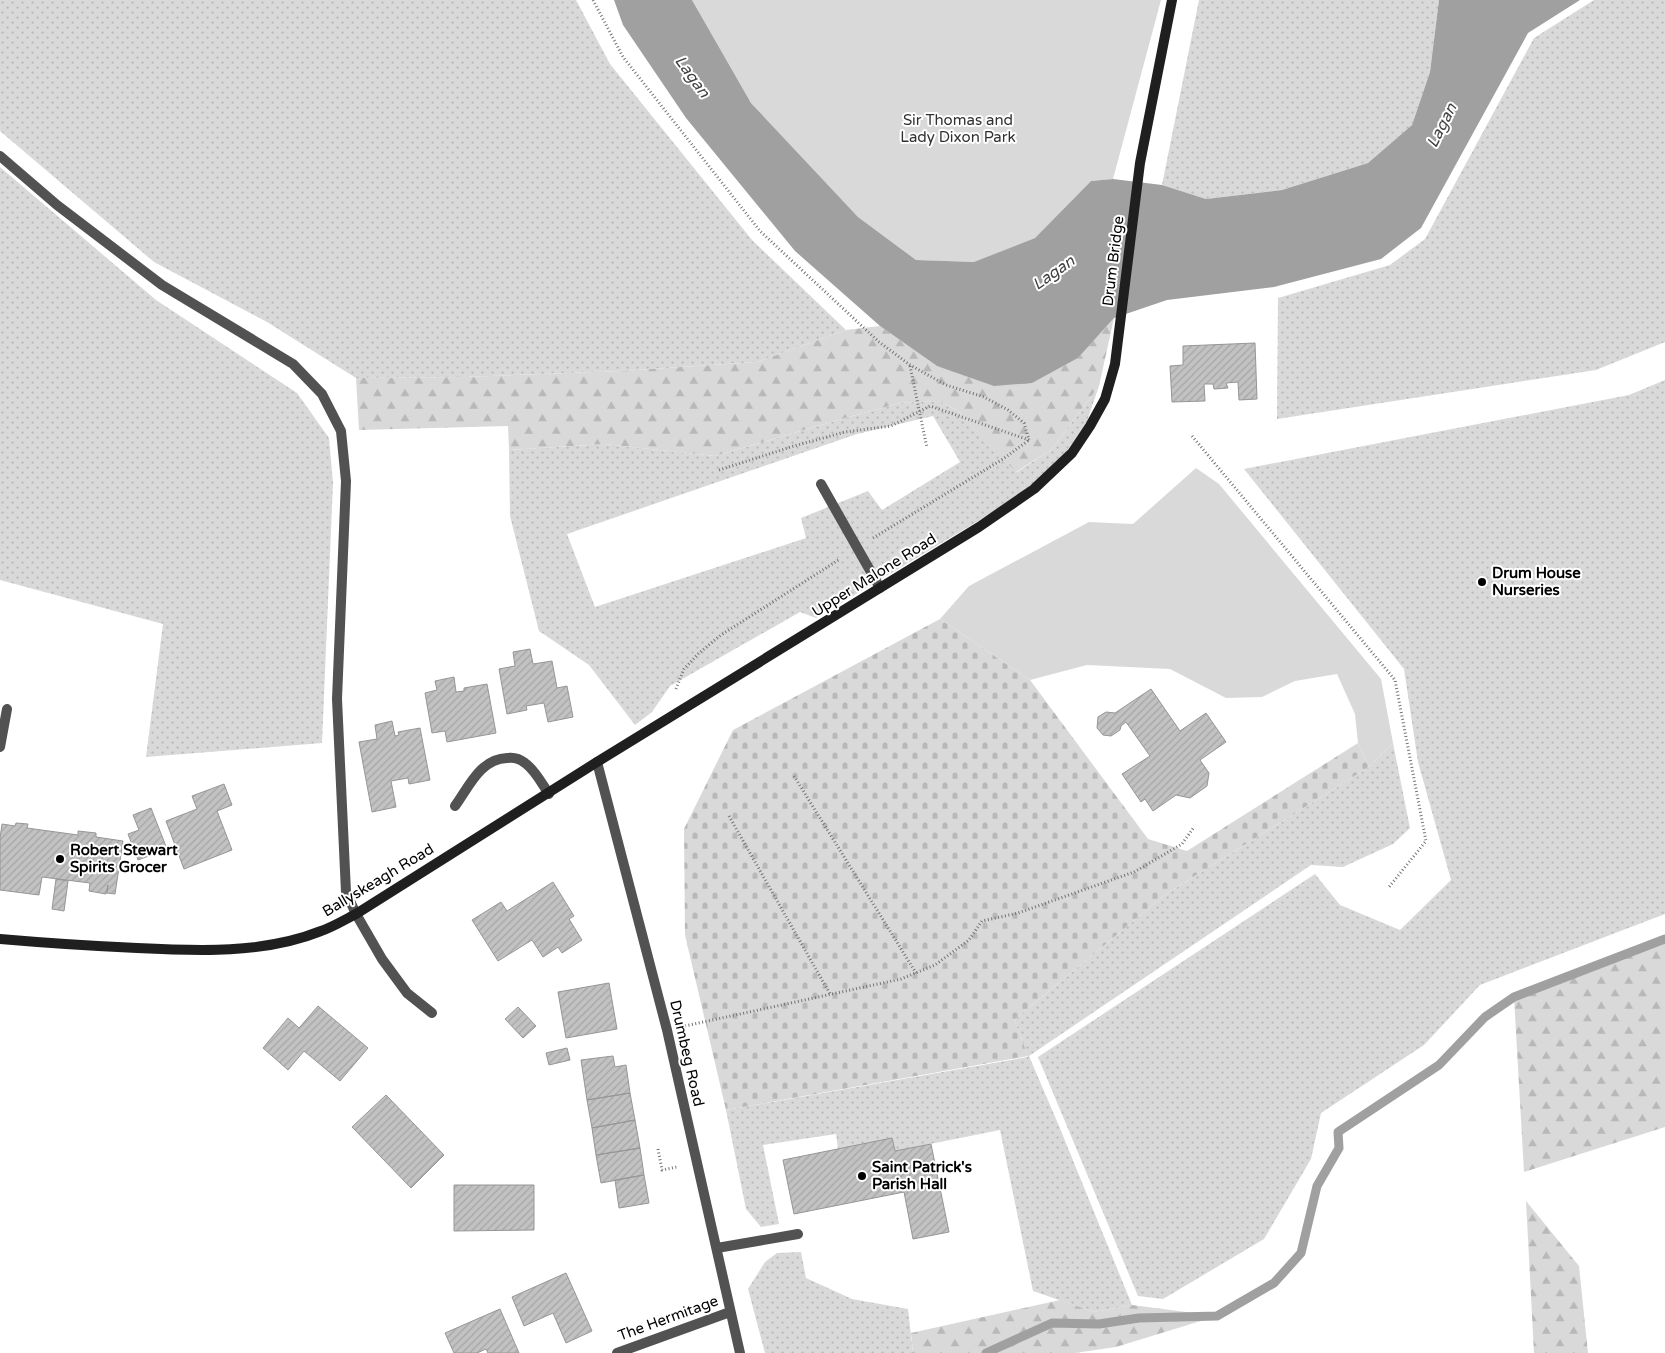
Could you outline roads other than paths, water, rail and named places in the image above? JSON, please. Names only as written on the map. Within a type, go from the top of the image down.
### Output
[{"type":"main road","name":"Drum Bridge","points":[[1115,364],[1140,163],[1172,0]]},
{"type":"main road","name":"Upper Malone Road","points":[[597,762],[979,527],[1034,489],[1072,453],[1090,426],[1105,400],[1115,364]]},
{"type":"main road","name":"Ballyskeagh Road","points":[[0,939],[194,951],[240,948],[281,942],[321,931],[356,914],[597,762]]},
{"type":"street","points":[[0,156],[57,204],[162,285],[293,364],[322,394],[341,431],[346,481],[337,699],[346,892],[356,914],[382,958],[407,993],[432,1013]]},
{"type":"street","points":[[822,484],[880,588]]},
{"type":"street","points":[[0,747],[8,710]]},
{"type":"street","points":[[455,806],[486,764],[499,758],[513,757],[525,763],[536,774],[548,794]]},
{"type":"street","name":"Drumbeg Road","points":[[597,762],[667,1030],[740,1353]]},
{"type":"street","points":[[717,1248],[798,1234]]},
{"type":"street","name":"The Hermitage","points":[[617,1353],[730,1312]]},
{"type":"water","name":"Lagan","points":[[614,0],[692,0],[751,103],[858,217],[916,260],[974,262],[1035,238],[1091,181],[1113,179],[1162,185],[1206,199],[1282,190],[1368,163],[1412,125],[1430,72],[1439,0],[1580,0],[1528,33],[1421,228],[1381,259],[1274,287],[1167,300],[1114,318],[1078,358],[1032,383],[994,386],[937,366],[880,326],[795,251],[686,118],[623,25]]},
{"type":"waterway","points":[[986,1353],[1052,1323],[1099,1324],[1139,1318],[1217,1316],[1274,1283],[1301,1253],[1317,1186],[1339,1148],[1338,1132],[1439,1065],[1485,1017],[1514,997],[1665,939]]},
{"type":"place","name":"Drum House Nurseries","points":[[1482,582]]},
{"type":"place","name":"Robert Stewart Spirits Grocer","points":[[60,859]]},
{"type":"place","name":"Saint Patrick's Parish Hall","points":[[862,1176]]},
{"type":"park label","name":"Sir Thomas and Lady Dixon Park","points":[[958,128]]}]
